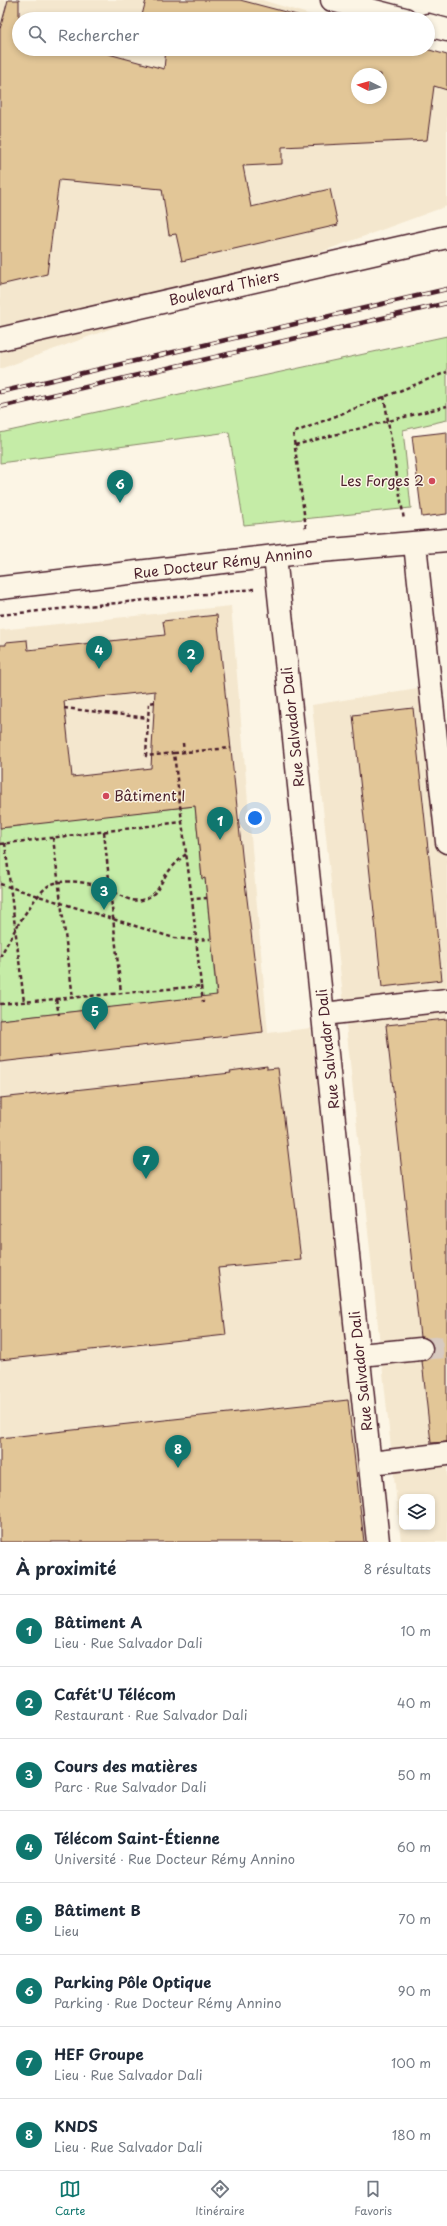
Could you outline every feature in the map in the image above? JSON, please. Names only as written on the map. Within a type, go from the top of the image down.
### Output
[{"type":"street","points":[[332,0],[378,12]]},
{"type":"street","points":[[435,27],[447,30]]},
{"type":"street","name":"Boulevard Thiers","points":[[0,338],[447,237]]},
{"type":"street","name":"Rue Docteur Rémy Annino","points":[[0,588],[309,552],[447,540]]},
{"type":"street","points":[[411,544],[438,685],[447,842]]},
{"type":"street","name":"Rue Salvador Dali","points":[[275,556],[360,1355],[378,1542]]},
{"type":"street","points":[[324,1014],[447,1000]]},
{"type":"street","points":[[360,1355],[421,1349]]},
{"type":"street","points":[[371,1463],[447,1454]]},
{"type":"path","points":[[309,552],[293,434],[384,396],[447,372]]},
{"type":"path","points":[[384,396],[411,544]]},
{"type":"path","points":[[295,445],[447,406]]},
{"type":"path","points":[[0,615],[278,586]]},
{"type":"path","points":[[155,702],[148,703],[146,756],[232,748]]},
{"type":"path","points":[[64,708],[148,718]]},
{"type":"path","points":[[183,743],[184,752]]},
{"type":"path","points":[[174,753],[203,1002]]},
{"type":"path","points":[[0,844],[182,822]]},
{"type":"path","points":[[104,832],[121,993]]},
{"type":"path","points":[[53,838],[73,998]]},
{"type":"path","points":[[5,843],[24,1002]]},
{"type":"path","points":[[0,956],[38,896],[48,886],[58,882],[88,883],[110,890],[122,898],[135,901],[148,898],[157,891],[168,872],[186,854]]},
{"type":"path","points":[[0,884],[174,938],[196,940],[210,938]]},
{"type":"path","points":[[192,899],[207,898]]},
{"type":"path","points":[[0,1004],[201,986]]},
{"type":"path","points":[[56,999],[59,1015]]},
{"type":"shaded area","points":[[0,0],[262,0],[301,12],[12,12],[12,56],[435,56],[435,53],[447,57],[447,206],[0,369]]},
{"type":"shaded area","points":[[231,606],[268,1033],[311,1028],[367,1542],[0,1542],[0,630]]},
{"type":"shaded area","points":[[430,686],[447,842],[447,1542],[401,1542],[400,1530],[435,1530],[435,1494],[399,1494],[399,1523],[312,705]]},
{"type":"green space","points":[[447,336],[447,420],[403,430],[411,508],[244,525],[229,432],[0,463],[0,433]]},
{"type":"green space","points":[[195,806],[202,878],[205,878],[217,1001],[187,999],[0,1020],[0,828],[21,826],[21,824]]},
{"type":"building","points":[[8,0],[19,0],[19,12],[12,12],[12,56],[116,56],[164,69],[165,56],[435,56],[435,52],[447,55],[447,90],[434,86],[427,140],[282,147],[282,164],[243,166],[251,207],[330,189],[338,225],[182,261],[176,234],[169,235],[162,189],[59,180],[47,274],[0,285],[0,29]]},
{"type":"building","points":[[146,0],[240,0],[285,12],[143,12]]},
{"type":"building","name":"Les Forges 2","points":[[447,432],[447,514],[422,517],[412,436]]},
{"type":"building","points":[[217,615],[244,874],[263,1032],[0,1062],[0,1020],[217,995],[205,878],[202,879],[195,806],[0,828],[0,645],[6,645],[6,642],[27,640],[28,650],[165,635],[163,621]],"holes":[[[155,691],[151,768],[72,777],[64,701]]]},
{"type":"building","points":[[413,708],[442,980],[382,987],[353,715]]},
{"type":"building","points":[[447,1019],[447,1442],[431,1443],[422,1361],[432,1354],[433,1347],[426,1338],[420,1337],[386,1025]]},
{"type":"building","points":[[267,1066],[267,1069],[278,1068],[301,1260],[218,1268],[226,1335],[0,1360],[0,1098],[231,1073],[230,1071]]},
{"type":"building","points":[[348,1400],[364,1542],[0,1542],[0,1438]]},
{"type":"tunnel","points":[[421,1349],[447,1347]]},
{"type":"railway","points":[[0,392],[447,289]]},
{"type":"railway","points":[[0,407],[447,303]]},
{"type":"place","name":"Les Forges 2","points":[[432,481]]},
{"type":"place","name":"Parking Pôle Optique","points":[[120,503]]},
{"type":"place","name":"Télécom Saint-Étienne","points":[[99,669]]},
{"type":"place","name":"Cafét'U Télécom","points":[[191,673]]},
{"type":"place","name":"Bâtiment I","points":[[106,796]]},
{"type":"place","name":"Bâtiment A","points":[[220,840]]},
{"type":"place","name":"Cours des matières","points":[[104,910]]},
{"type":"place","name":"Bâtiment B","points":[[95,1030]]},
{"type":"place","name":"HEF Groupe","points":[[146,1179]]},
{"type":"place","name":"KNDS","points":[[178,1468]]}]
